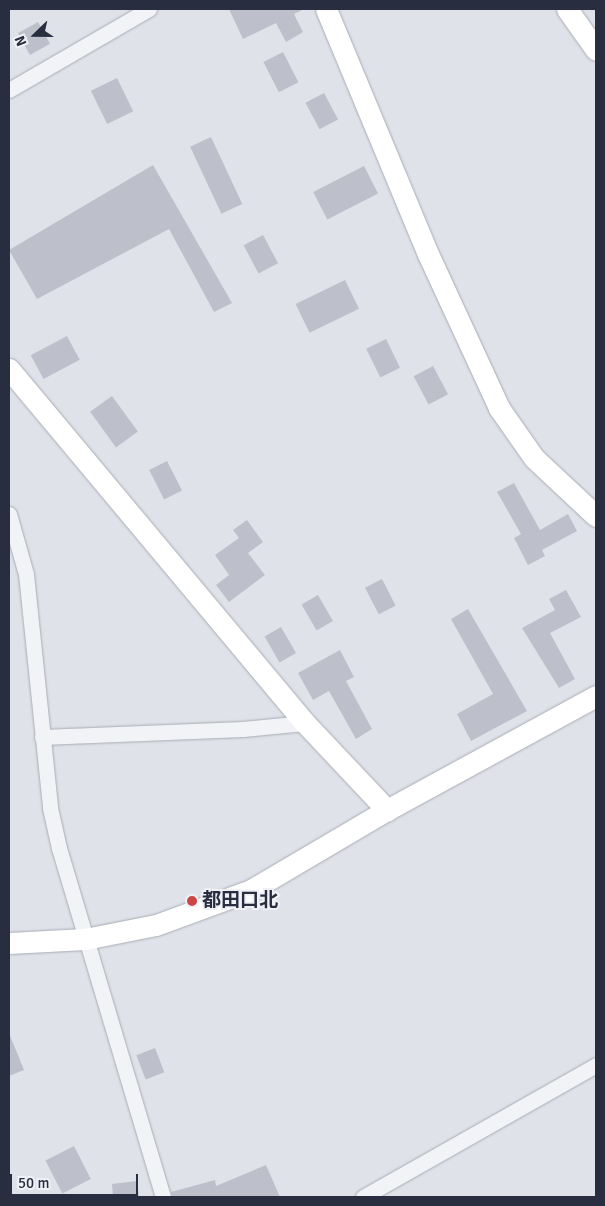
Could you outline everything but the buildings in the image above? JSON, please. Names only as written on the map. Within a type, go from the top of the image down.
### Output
[{"type":"street","points":[[9,90],[149,9]]},
{"type":"street","points":[[326,9],[428,254],[499,408],[540,464],[596,516]]},
{"type":"street","points":[[568,9],[596,50]]},
{"type":"street","points":[[9,369],[305,723],[388,810]]},
{"type":"street","points":[[9,514],[26,574],[42,737],[57,840],[163,1197]]},
{"type":"street","points":[[9,943],[85,939],[156,925],[251,890],[388,810],[596,696]]},
{"type":"street","points":[[42,737],[243,729],[305,723]]},
{"type":"street","points":[[363,1197],[596,1065]]},
{"type":"place","name":"都田口北","points":[[192,901]]}]
